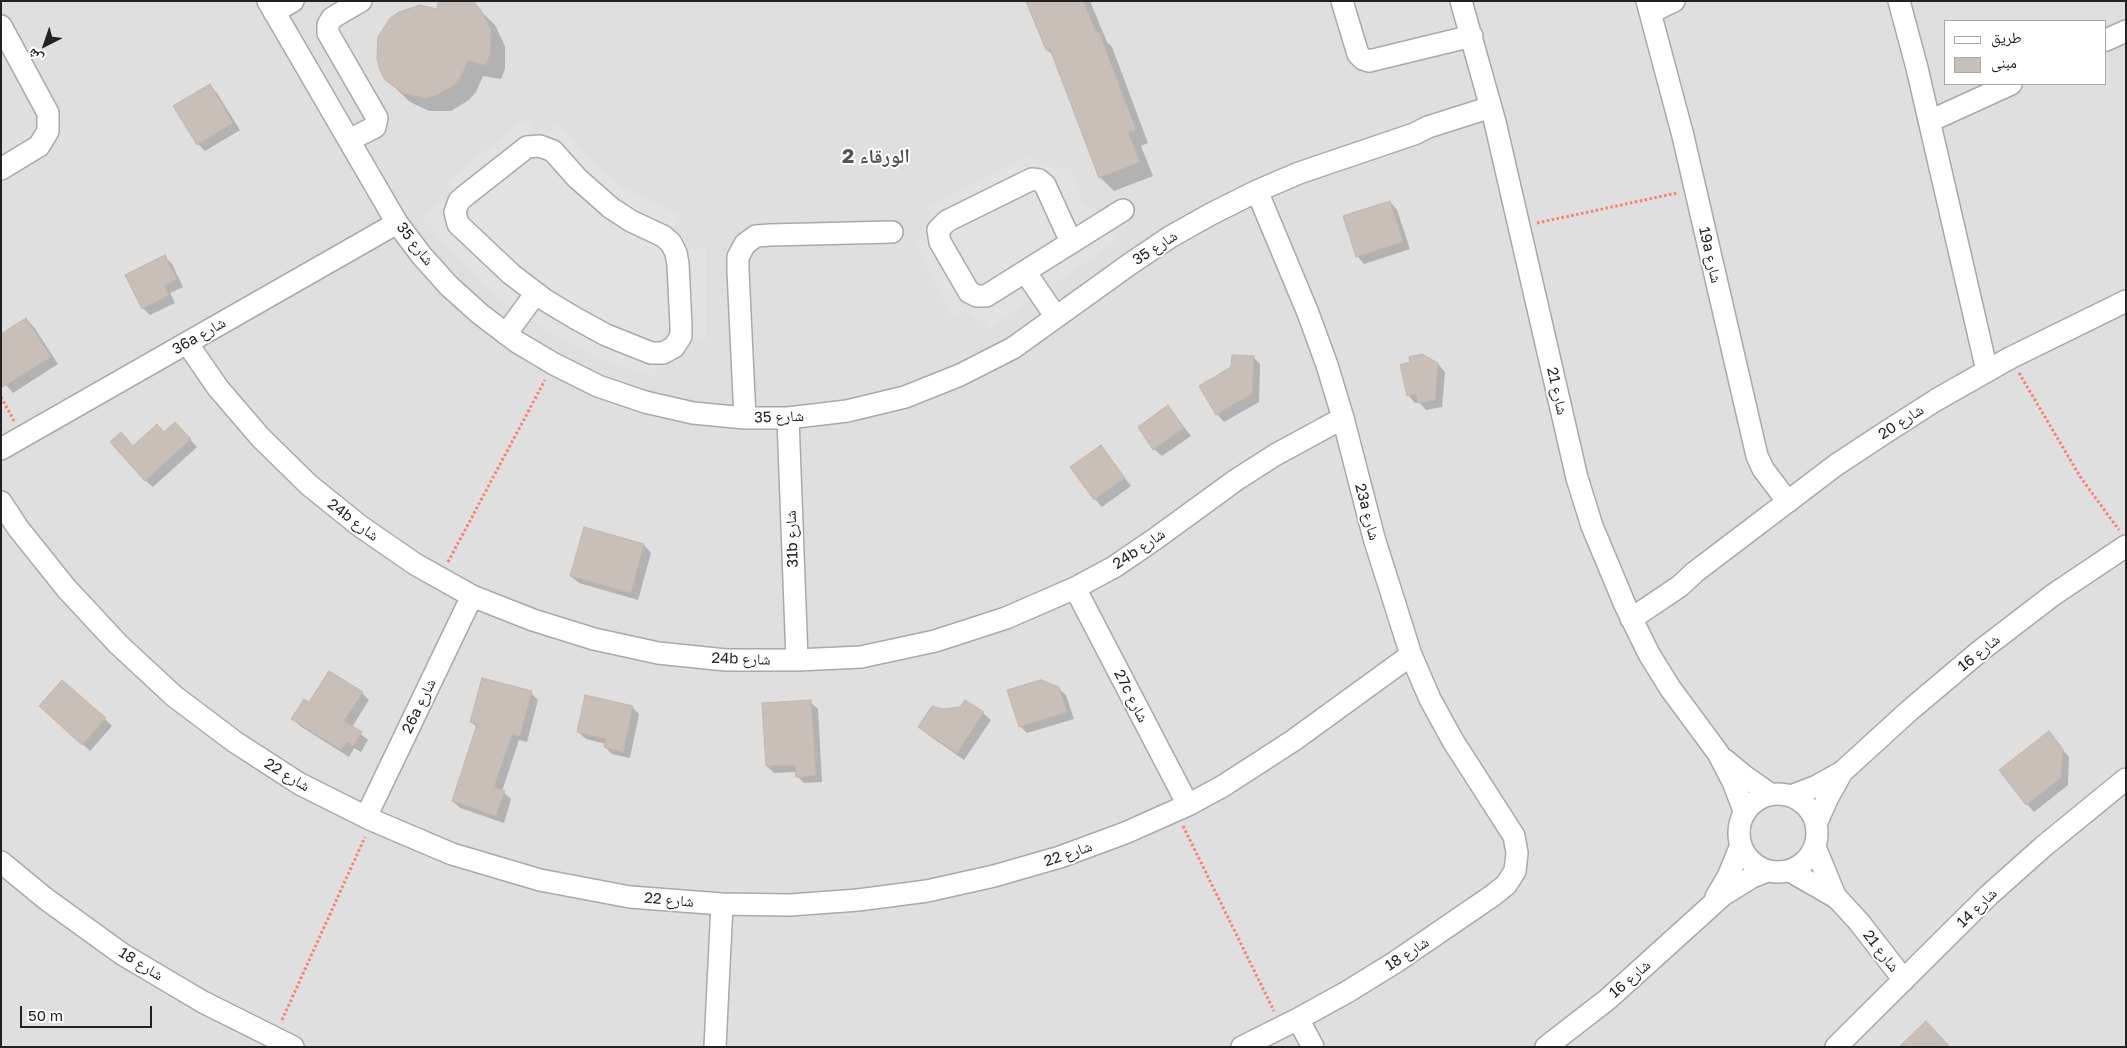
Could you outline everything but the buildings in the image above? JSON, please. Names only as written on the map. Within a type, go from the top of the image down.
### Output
[{"type":"street","points":[[271,6],[293,1]]},
{"type":"street","points":[[349,140],[375,127],[377,118],[328,33],[328,25],[332,18],[361,1]]},
{"type":"street","points":[[1342,1],[1358,54],[1363,59],[1369,61],[1472,36]]},
{"type":"street","name":"شارع 21","points":[[1461,1],[1493,114],[1577,478],[1592,526],[1628,612],[1670,688],[1718,753],[1733,782],[1745,813]]},
{"type":"street","points":[[1649,7],[1674,1]]},
{"type":"street","points":[[1899,1],[1930,122],[1987,371]]},
{"type":"street","name":"شارع 35","points":[[271,6],[397,223],[422,256],[449,286],[511,338],[554,364],[598,386],[645,402],[693,413],[745,418],[788,418],[847,411],[905,397],[960,376],[1013,348],[1170,237],[1258,191],[1299,173],[1414,134],[1428,127],[1493,114]]},
{"type":"street","name":"19a شارع","points":[[1649,7],[1695,189],[1757,456],[1763,469],[1788,502]]},
{"type":"street","points":[[1,26],[48,113],[48,131],[39,146],[1,169]]},
{"type":"street","points":[[2107,40],[2126,31]]},
{"type":"street","points":[[1930,122],[2010,85]]},
{"type":"street","points":[[540,146],[553,151],[576,178],[611,208],[631,221],[663,236],[671,243],[676,253],[678,264],[681,336],[674,347],[669,350],[663,353],[651,353],[606,334],[541,296],[511,274],[464,231],[458,224],[455,212],[459,201],[516,155],[527,147],[540,146]]},
{"type":"street","points":[[1072,242],[1045,185],[1039,180],[1032,179],[947,221],[938,230],[940,242],[969,292],[977,296],[986,296],[1031,270],[1123,210]]},
{"type":"street","name":"23a شارع","points":[[1258,191],[1308,313],[1343,418],[1374,538],[1411,655],[1430,700],[1453,741],[1504,821]]},
{"type":"street","name":"36a شارع","points":[[1,449],[397,223]]},
{"type":"street","points":[[745,418],[738,271],[738,256],[745,244],[756,236],[892,232]]},
{"type":"street","points":[[1031,270],[1062,313]]},
{"type":"street","points":[[511,338],[541,296]]},
{"type":"street","name":"شارع 20","points":[[1628,612],[1675,580],[1695,572],[1836,465],[1936,400],[2010,358],[2126,301]]},
{"type":"street","name":"24b شارع","points":[[186,343],[218,388],[261,438],[308,485],[360,526],[415,564],[472,596],[594,639],[658,653],[726,660],[797,660],[861,657],[935,641],[1006,618],[1075,588],[1114,567],[1236,480],[1275,455],[1343,418]]},
{"type":"street","name":"31b شارع","points":[[788,418],[797,660]]},
{"type":"street","name":"شارع 22","points":[[1,502],[18,528],[66,588],[118,644],[174,696],[235,742],[300,784],[369,819],[452,854],[540,880],[630,897],[722,904],[800,904],[858,900],[927,891],[994,876],[1060,857],[1125,833],[1182,808],[1257,765],[1411,655]]},
{"type":"street","name":"شارع 16","points":[[1780,795],[1817,786],[1842,772],[1910,710],[1980,651],[2054,595],[2123,539]]},
{"type":"street","name":"27c شارع","points":[[1075,588],[1182,808]]},
{"type":"street","name":"26a شارع","points":[[369,819],[472,596]]},
{"type":"street","name":"شارع 21","points":[[1718,753],[1743,775],[1780,795]]},
{"type":"street","name":"شارع 16","points":[[1816,824],[1842,772]]},
{"type":"street","name":"شارع 14","points":[[1836,1047],[2016,871],[2126,779]]},
{"type":"street","points":[[1780,795],[1807,807],[1818,832],[1815,847],[1809,858],[1800,866],[1790,871],[1767,871],[1751,861],[1741,845],[1740,827],[1745,813],[1751,805],[1780,795]]},
{"type":"street","name":"شارع 18","points":[[1242,1047],[1290,1023],[1394,963],[1506,885],[1515,871],[1517,853],[1514,836],[1504,821]]},
{"type":"street","name":"شارع 16","points":[[1710,906],[1728,877],[1741,845]]},
{"type":"street","name":"شارع 21","points":[[1815,847],[1837,898]]},
{"type":"street","name":"شارع 18","points":[[1,862],[46,899],[122,954],[203,1002],[286,1044]]},
{"type":"street","name":"شارع 16","points":[[1546,1047],[1608,999],[1710,906],[1737,886],[1767,871]]},
{"type":"street","name":"شارع 21","points":[[1790,871],[1837,898],[1909,975]]},
{"type":"street","points":[[715,1047],[722,904]]},
{"type":"street","points":[[1290,1023],[1313,1047]]},
{"type":"path","points":[[1519,227],[1695,189]]},
{"type":"path","points":[[2010,358],[2081,478],[2123,539]]},
{"type":"path","points":[[440,578],[554,364]]},
{"type":"path","points":[[1,397],[23,437]]},
{"type":"path","points":[[1182,808],[1290,1023]]},
{"type":"path","points":[[286,1044],[369,819]]},
{"type":"shaded area","name":"الورقاء 2","points":[[1,1],[2126,1],[2126,1047],[1,1047]]},
{"type":"shaded area","points":[[525,119],[534,130],[541,128],[548,132],[558,123],[597,165],[623,188],[680,216],[673,232],[683,236],[690,249],[706,248],[706,340],[690,341],[682,356],[666,364],[658,364],[655,376],[599,359],[547,332],[484,286],[422,218],[455,191],[445,183]]},
{"type":"shaded area","points":[[1031,155],[1038,167],[1044,162],[1055,170],[1071,167],[1083,205],[1100,215],[1117,240],[988,330],[983,319],[976,323],[966,310],[951,317],[915,242],[926,234],[924,226],[933,221],[927,208]]},
{"type":"district","name":"الورقاء 2","points":[[876,157]]}]
